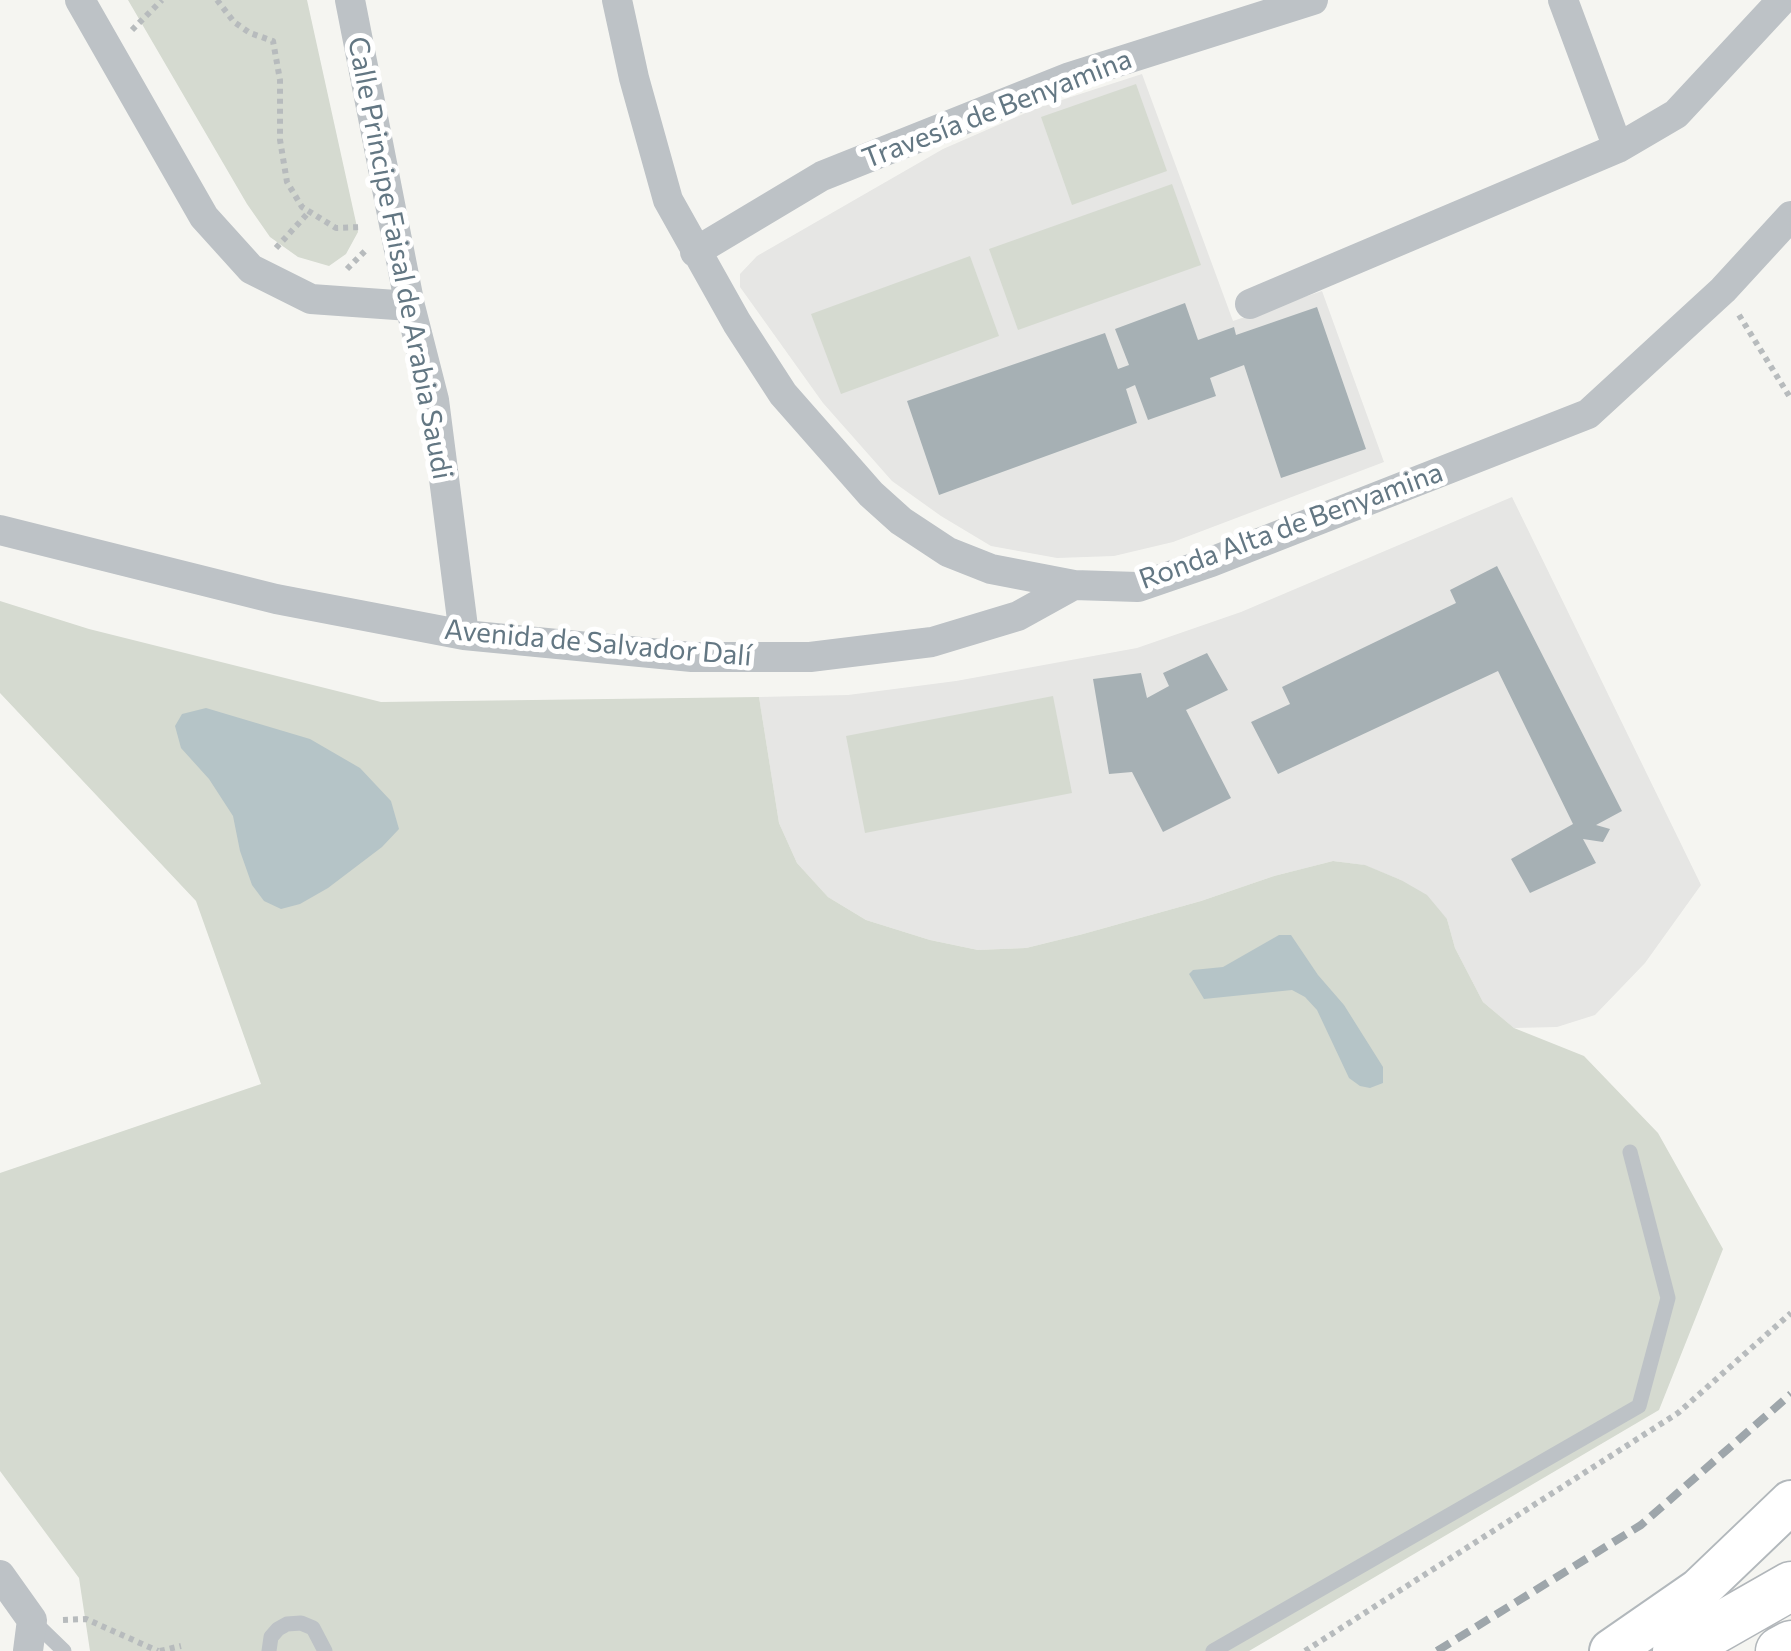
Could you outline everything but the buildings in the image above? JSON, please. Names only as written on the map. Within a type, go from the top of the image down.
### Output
[{"type":"main road","points":[[1611,1651],[1699,1590],[1791,1502]]},
{"type":"main road","points":[[1677,1651],[1791,1586]]},
{"type":"main road","points":[[1780,1651],[1791,1645]]},
{"type":"street","points":[[80,0],[204,217],[250,269],[311,300],[410,306]]},
{"type":"street","name":"Calle Principe Faisal de Arabia Saudi","points":[[350,0],[410,306],[434,400],[464,635]]},
{"type":"street","name":"Ronda Alta de Benyamina","points":[[617,0],[668,200],[782,394],[871,494],[901,521],[948,552],[990,569],[1074,585],[1138,587],[1588,414],[1723,290],[1791,216]]},
{"type":"street","name":"Travesía de Benyamina","points":[[696,252],[822,176],[1070,77],[1313,0]]},
{"type":"street","points":[[1563,0],[1618,148]]},
{"type":"street","points":[[1250,304],[1618,148],[1676,114],[1782,0]]},
{"type":"street","name":"Avenida de Salvador Dalí","points":[[0,530],[276,599],[464,635],[692,657],[810,657],[932,642],[1018,616],[1074,585]]},
{"type":"street","points":[[0,1575],[32,1620],[28,1651]]},
{"type":"lane","points":[[1213,1651],[1639,1406],[1668,1298],[1630,1152]]},
{"type":"lane","points":[[32,1620],[64,1651]]},
{"type":"lane","points":[[269,1651],[278,1629],[301,1623],[313,1628],[325,1651]]},
{"type":"path","points":[[132,30],[162,0]]},
{"type":"path","points":[[217,0],[234,22],[250,33],[274,41],[286,182],[302,207],[336,228],[370,227],[369,216]]},
{"type":"path","points":[[273,256],[270,254],[310,212]]},
{"type":"path","points":[[334,276],[353,265],[370,246]]},
{"type":"path","points":[[1723,290],[1791,399]]},
{"type":"path","points":[[1305,1651],[1678,1413],[1791,1314]]},
{"type":"path","points":[[86,1619],[159,1651],[181,1646]]},
{"type":"shaded area","points":[[128,0],[307,0],[358,232],[346,254],[329,266],[298,257],[270,237]]},
{"type":"shaded area","points":[[1142,74],[1233,321],[1322,291],[1384,462],[1173,542],[1114,556],[1057,558],[991,546],[892,481],[823,403],[740,287],[740,274],[757,256],[943,149],[1037,108]]},
{"type":"shaded area","points":[[1136,84],[1167,171],[1072,205],[1041,117]]},
{"type":"shaded area","points":[[1172,184],[1201,265],[1018,330],[989,249]]},
{"type":"shaded area","points":[[970,256],[999,336],[841,394],[811,314]]},
{"type":"shaded area","points":[[1512,497],[1701,885],[1645,963],[1595,1015],[1557,1027],[1514,1028],[1483,1002],[1455,948],[1447,919],[1401,880],[1364,865],[1333,861],[1083,934],[1026,948],[978,950],[866,920],[828,897],[797,863],[779,823],[759,697],[848,695],[956,681],[1137,648],[1241,612]]},
{"type":"shaded area","points":[[0,601],[89,629],[381,702],[759,697],[779,823],[797,863],[828,897],[866,920],[978,950],[1026,948],[1083,934],[1333,861],[1365,865],[1401,880],[1427,895],[1447,919],[1455,948],[1483,1002],[1514,1028],[1584,1056],[1658,1133],[1723,1249],[1659,1410],[1249,1651],[90,1651],[79,1578],[0,1471],[0,1173],[261,1084],[196,901],[0,693]]},
{"type":"shaded area","points":[[1053,696],[1072,793],[865,833],[846,736]]},
{"type":"shaded area","points":[[206,708],[310,739],[360,768],[391,801],[399,829],[328,888],[300,904],[281,909],[264,901],[252,885],[233,816],[209,779],[181,748],[175,726],[182,714]]},
{"type":"shaded area","points":[[1279,935],[1291,935],[1344,1005],[1383,1067],[1383,1083],[1370,1088],[1349,1078],[1317,1010],[1292,990],[1204,999],[1189,974],[1193,970],[1223,967]]},
{"type":"railway","points":[[1437,1651],[1641,1525],[1791,1394]]}]
